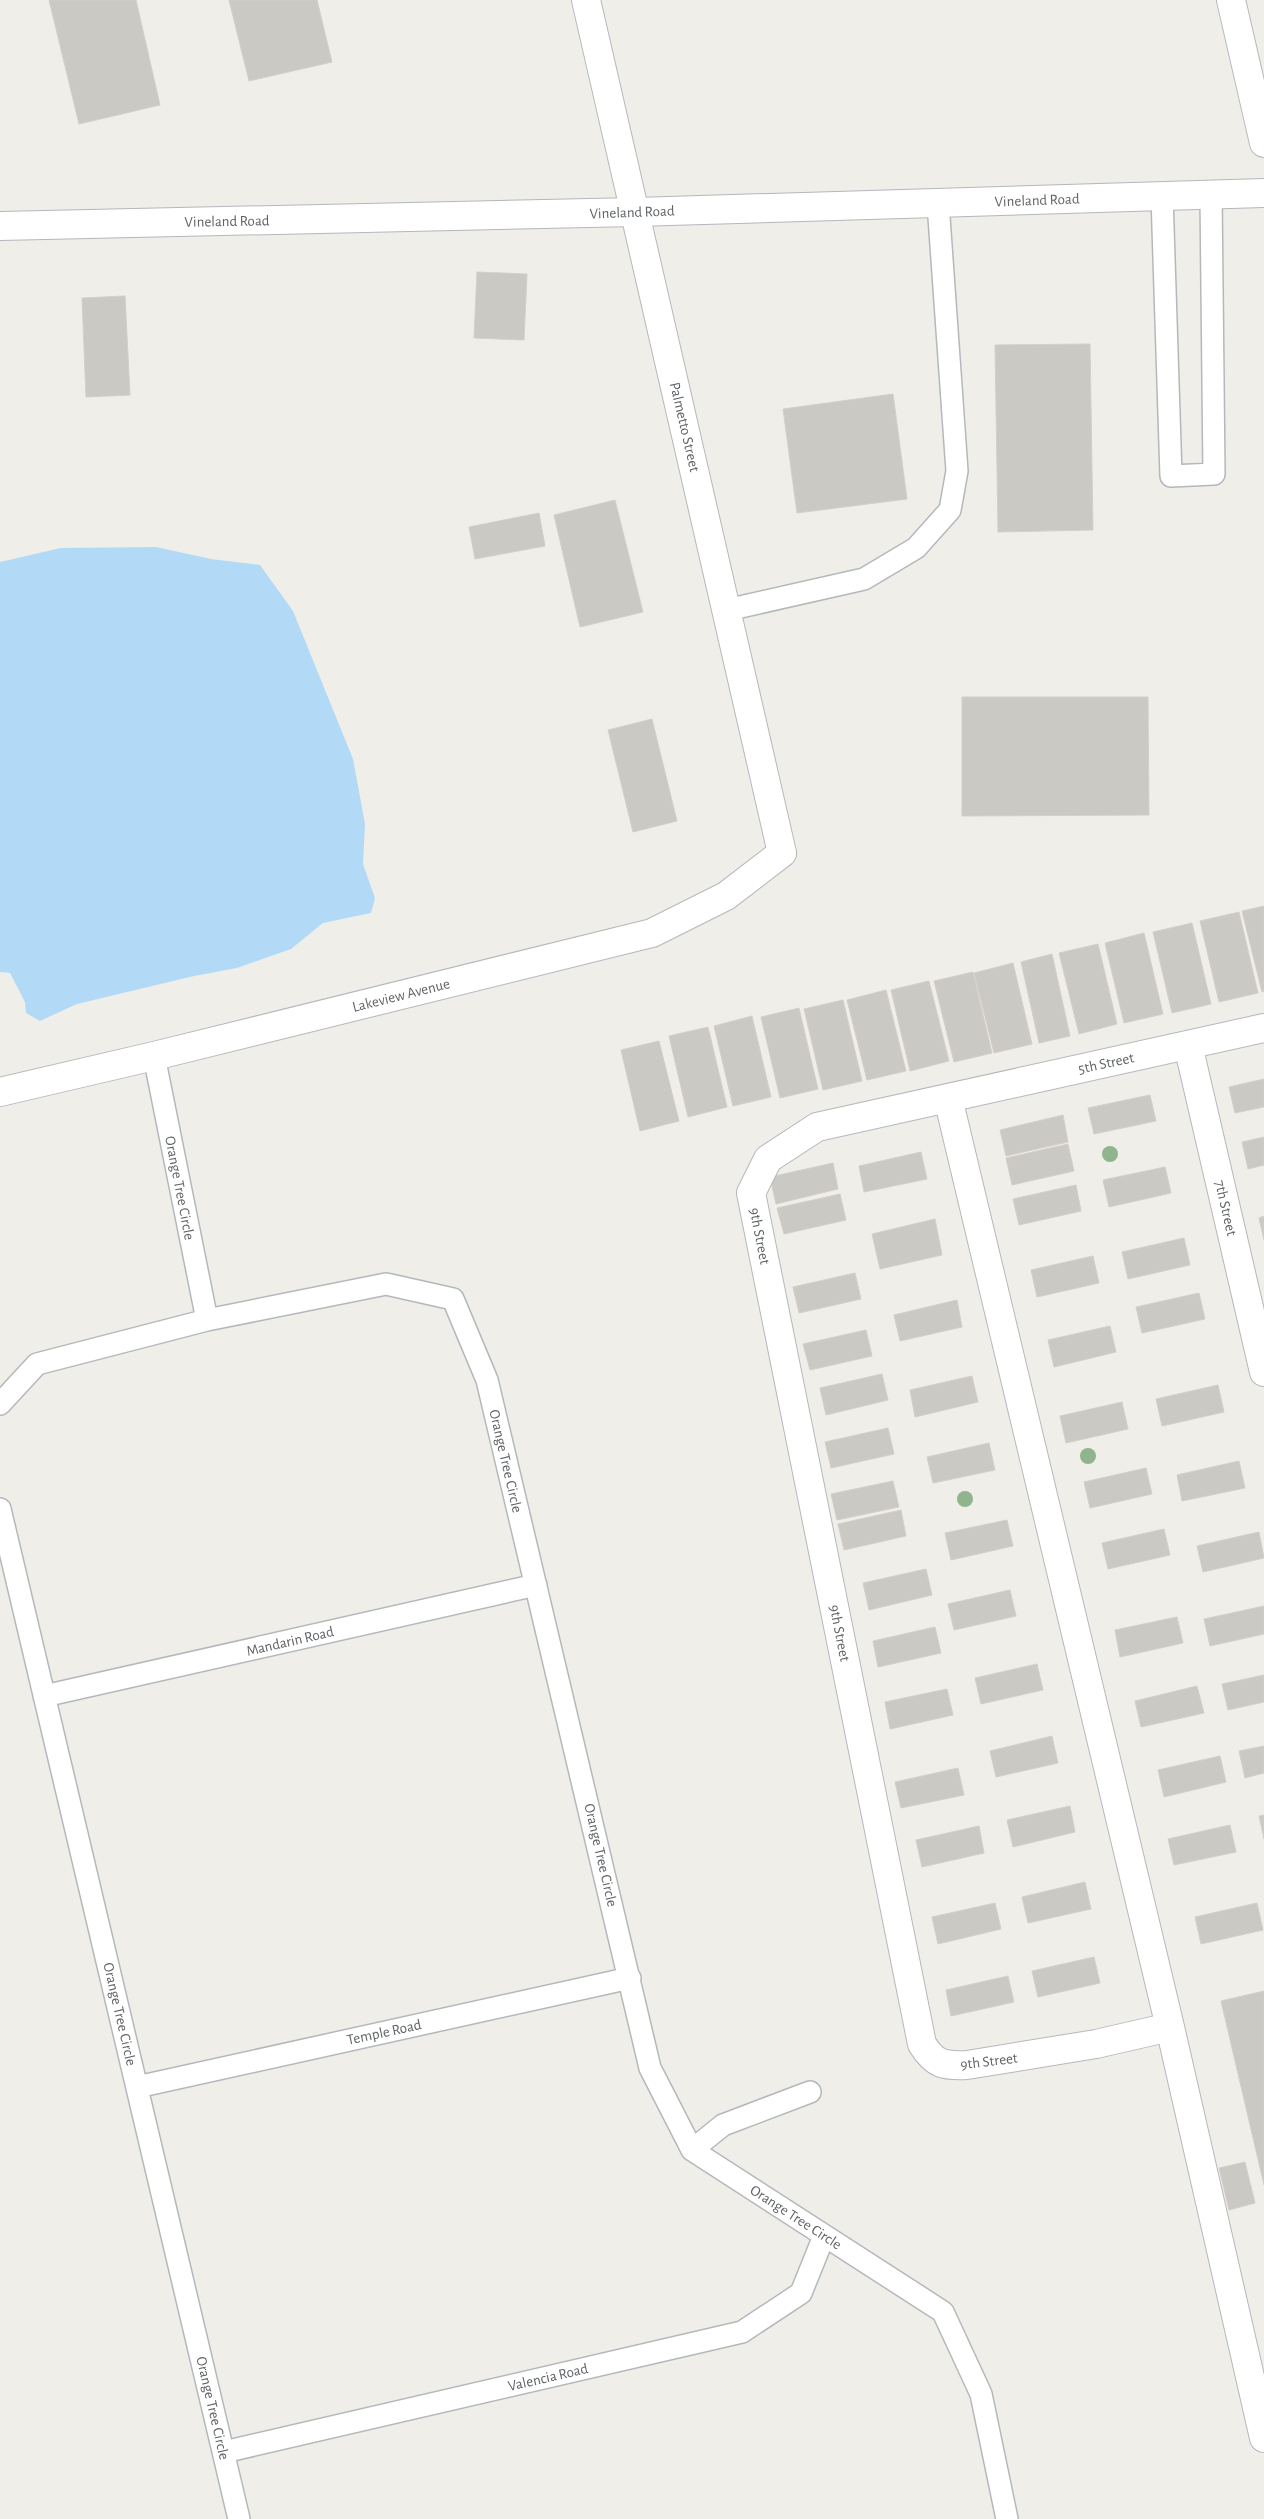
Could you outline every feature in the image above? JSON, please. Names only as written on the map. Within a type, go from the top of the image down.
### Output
[{"type":"street","name":"Palmetto Street","points":[[586,0],[782,854]]},
{"type":"street","points":[[1230,0],[1264,143]]},
{"type":"street","name":"Vineland Road","points":[[0,226],[636,212],[1264,193]]},
{"type":"street","name":"Lakeview Avenue","points":[[0,1092],[154,1056],[652,933],[726,896],[782,854]]},
{"type":"street","name":"5th Street","points":[[948,1098],[1264,1028]]},
{"type":"street","name":"7th Street","points":[[1188,1045],[1264,1372]]},
{"type":"street","points":[[948,1098],[1170,2027],[1255,2360],[1264,2438]]},
{"type":"street","name":"9th Street","points":[[948,1098],[817,1127],[768,1159],[751,1193],[922,2044],[930,2056],[946,2066],[967,2065],[1096,2044],[1170,2027]]},
{"type":"lane","points":[[1162,196],[1171,476],[1179,476],[1214,474],[1211,194]]},
{"type":"lane","points":[[727,610],[864,579],[916,548],[950,510],[957,471],[938,203]]},
{"type":"lane","name":"Orange Tree Circle","points":[[154,1056],[206,1320]]},
{"type":"lane","name":"Orange Tree Circle","points":[[0,1404],[38,1364],[206,1320],[386,1284],[453,1299],[487,1380],[650,2068],[692,2150],[943,2312],[981,2394],[1007,2519]]},
{"type":"lane","name":"Orange Tree Circle","points":[[0,1509],[239,2519]]},
{"type":"lane","name":"Mandarin Road","points":[[44,1696],[536,1585]]},
{"type":"lane","name":"Temple Road","points":[[137,2087],[630,1978]]},
{"type":"lane","points":[[692,2150],[723,2125],[810,2092]]},
{"type":"lane","name":"Valencia Road","points":[[224,2452],[742,2332],[801,2293],[824,2236]]},
{"type":"water","points":[[156,547],[211,559],[260,565],[293,611],[353,759],[365,824],[363,864],[375,898],[371,913],[323,923],[291,949],[237,968],[194,976],[77,1004],[40,1021],[26,1013],[25,1002],[10,973],[0,972],[0,562],[61,548]]},
{"type":"building","points":[[49,0],[136,0],[160,105],[79,124]]},
{"type":"building","points":[[229,0],[317,0],[332,62],[249,81]]},
{"type":"building","points":[[477,272],[527,274],[524,340],[474,338]]},
{"type":"building","points":[[125,296],[130,395],[86,397],[82,298]]},
{"type":"building","points":[[1090,344],[1093,530],[998,532],[995,345]]},
{"type":"building","points":[[893,394],[907,499],[797,513],[783,409]]},
{"type":"building","points":[[615,500],[643,612],[580,627],[554,515]]},
{"type":"building","points":[[539,513],[545,546],[475,559],[469,527]]},
{"type":"building","points":[[962,697],[1148,697],[1149,815],[962,816]]},
{"type":"building","points":[[652,719],[677,821],[633,832],[608,730]]},
{"type":"building","points":[[1264,906],[1264,991],[1262,992],[1242,911]]},
{"type":"building","points":[[1239,912],[1258,993],[1219,1002],[1200,921]]},
{"type":"building","points":[[1192,923],[1211,1004],[1172,1013],[1153,932]]},
{"type":"building","points":[[1144,933],[1163,1014],[1124,1023],[1105,943]]},
{"type":"building","points":[[1098,944],[1117,1024],[1079,1034],[1059,953]]},
{"type":"building","points":[[1052,954],[1070,1036],[1039,1043],[1021,962]]},
{"type":"building","points":[[1013,963],[1032,1044],[994,1053],[974,973]]},
{"type":"building","points":[[973,972],[992,1053],[954,1062],[934,981]]},
{"type":"building","points":[[929,981],[949,1061],[910,1071],[891,990]]},
{"type":"building","points":[[886,990],[906,1071],[867,1080],[847,1000]]},
{"type":"building","points":[[843,1000],[862,1081],[823,1090],[804,1009]]},
{"type":"building","points":[[799,1008],[818,1089],[780,1098],[761,1017]]},
{"type":"building","points":[[752,1016],[771,1097],[733,1106],[714,1026]]},
{"type":"building","points":[[708,1027],[727,1107],[688,1117],[669,1036]]},
{"type":"building","points":[[659,1041],[679,1121],[640,1131],[621,1050]]},
{"type":"building","points":[[1264,1079],[1264,1107],[1235,1113],[1229,1087]]},
{"type":"building","points":[[1150,1095],[1156,1121],[1094,1134],[1088,1108]]},
{"type":"building","points":[[1063,1115],[1068,1142],[1006,1156],[1000,1130]]},
{"type":"building","points":[[1264,1137],[1264,1165],[1248,1169],[1242,1142]]},
{"type":"building","points":[[1068,1144],[1074,1171],[1012,1185],[1006,1158]]},
{"type":"building","points":[[921,1152],[927,1179],[864,1192],[859,1166]]},
{"type":"building","points":[[833,1163],[838,1189],[776,1204],[770,1177]]},
{"type":"building","points":[[1165,1167],[1171,1193],[1109,1207],[1103,1180]]},
{"type":"building","points":[[1076,1185],[1081,1211],[1019,1225],[1013,1199]]},
{"type":"building","points":[[840,1194],[846,1220],[784,1234],[777,1208]]},
{"type":"building","points":[[1264,1216],[1264,1240],[1259,1218]]},
{"type":"building","points":[[935,1219],[942,1255],[880,1269],[872,1234]]},
{"type":"building","points":[[1184,1238],[1190,1265],[1128,1279],[1122,1252]]},
{"type":"building","points":[[1093,1256],[1099,1283],[1037,1297],[1031,1270]]},
{"type":"building","points":[[855,1273],[861,1299],[799,1313],[793,1287]]},
{"type":"building","points":[[1199,1293],[1205,1319],[1142,1333],[1136,1307]]},
{"type":"building","points":[[957,1300],[962,1327],[900,1341],[894,1315]]},
{"type":"building","points":[[1110,1326],[1116,1352],[1054,1367],[1048,1340]]},
{"type":"building","points":[[866,1330],[872,1356],[810,1370],[803,1344]]},
{"type":"building","points":[[882,1374],[888,1400],[826,1415],[820,1388]]},
{"type":"building","points":[[972,1376],[978,1402],[915,1417],[910,1390]]},
{"type":"building","points":[[1218,1385],[1224,1412],[1162,1426],[1156,1399]]},
{"type":"building","points":[[1122,1402],[1128,1429],[1066,1443],[1060,1416]]},
{"type":"building","points":[[888,1428],[894,1454],[831,1468],[825,1442]]},
{"type":"building","points":[[989,1443],[995,1470],[933,1483],[927,1457]]},
{"type":"building","points":[[1239,1461],[1245,1488],[1182,1501],[1177,1475]]},
{"type":"building","points":[[1146,1468],[1152,1494],[1090,1508],[1084,1482]]},
{"type":"building","points":[[893,1481],[899,1507],[837,1520],[831,1494]]},
{"type":"building","points":[[901,1510],[906,1536],[844,1550],[838,1524]]},
{"type":"building","points":[[1007,1520],[1013,1546],[951,1560],[945,1533]]},
{"type":"building","points":[[1164,1529],[1170,1555],[1108,1569],[1102,1543]]},
{"type":"building","points":[[1259,1532],[1264,1558],[1203,1572],[1197,1546]]},
{"type":"building","points":[[926,1569],[932,1595],[869,1610],[863,1583]]},
{"type":"building","points":[[1010,1590],[1016,1616],[954,1630],[948,1604]]},
{"type":"building","points":[[1264,1606],[1264,1634],[1210,1646],[1204,1619]]},
{"type":"building","points":[[1177,1617],[1183,1643],[1120,1657],[1115,1630]]},
{"type":"building","points":[[935,1627],[941,1653],[878,1667],[873,1641]]},
{"type":"building","points":[[1037,1664],[1043,1690],[981,1704],[975,1678]]},
{"type":"building","points":[[1264,1675],[1264,1702],[1228,1710],[1222,1684]]},
{"type":"building","points":[[1197,1686],[1204,1713],[1141,1727],[1135,1701]]},
{"type":"building","points":[[947,1689],[953,1715],[890,1729],[885,1702]]},
{"type":"building","points":[[1052,1736],[1058,1763],[996,1777],[990,1751]]},
{"type":"building","points":[[1264,1746],[1264,1773],[1245,1778],[1239,1751]]},
{"type":"building","points":[[1220,1756],[1226,1782],[1164,1797],[1158,1770]]},
{"type":"building","points":[[958,1768],[964,1795],[901,1808],[895,1782]]},
{"type":"building","points":[[1070,1806],[1075,1832],[1013,1847],[1007,1820]]},
{"type":"building","points":[[1264,1815],[1264,1839],[1259,1816]]},
{"type":"building","points":[[1230,1825],[1236,1852],[1174,1865],[1168,1839]]},
{"type":"building","points":[[979,1826],[984,1853],[922,1867],[916,1840]]},
{"type":"building","points":[[1085,1882],[1091,1909],[1028,1923],[1022,1897]]},
{"type":"building","points":[[995,1903],[1001,1929],[938,1944],[932,1917]]},
{"type":"building","points":[[1257,1903],[1263,1930],[1201,1944],[1195,1917]]},
{"type":"building","points":[[1094,1957],[1100,1983],[1038,1997],[1032,1971]]},
{"type":"building","points":[[1008,1976],[1014,2002],[951,2016],[946,1990]]},
{"type":"building","points":[[1264,1991],[1264,2185],[1221,2001]]},
{"type":"building","points":[[1245,2162],[1255,2203],[1229,2210],[1219,2168]]}]
